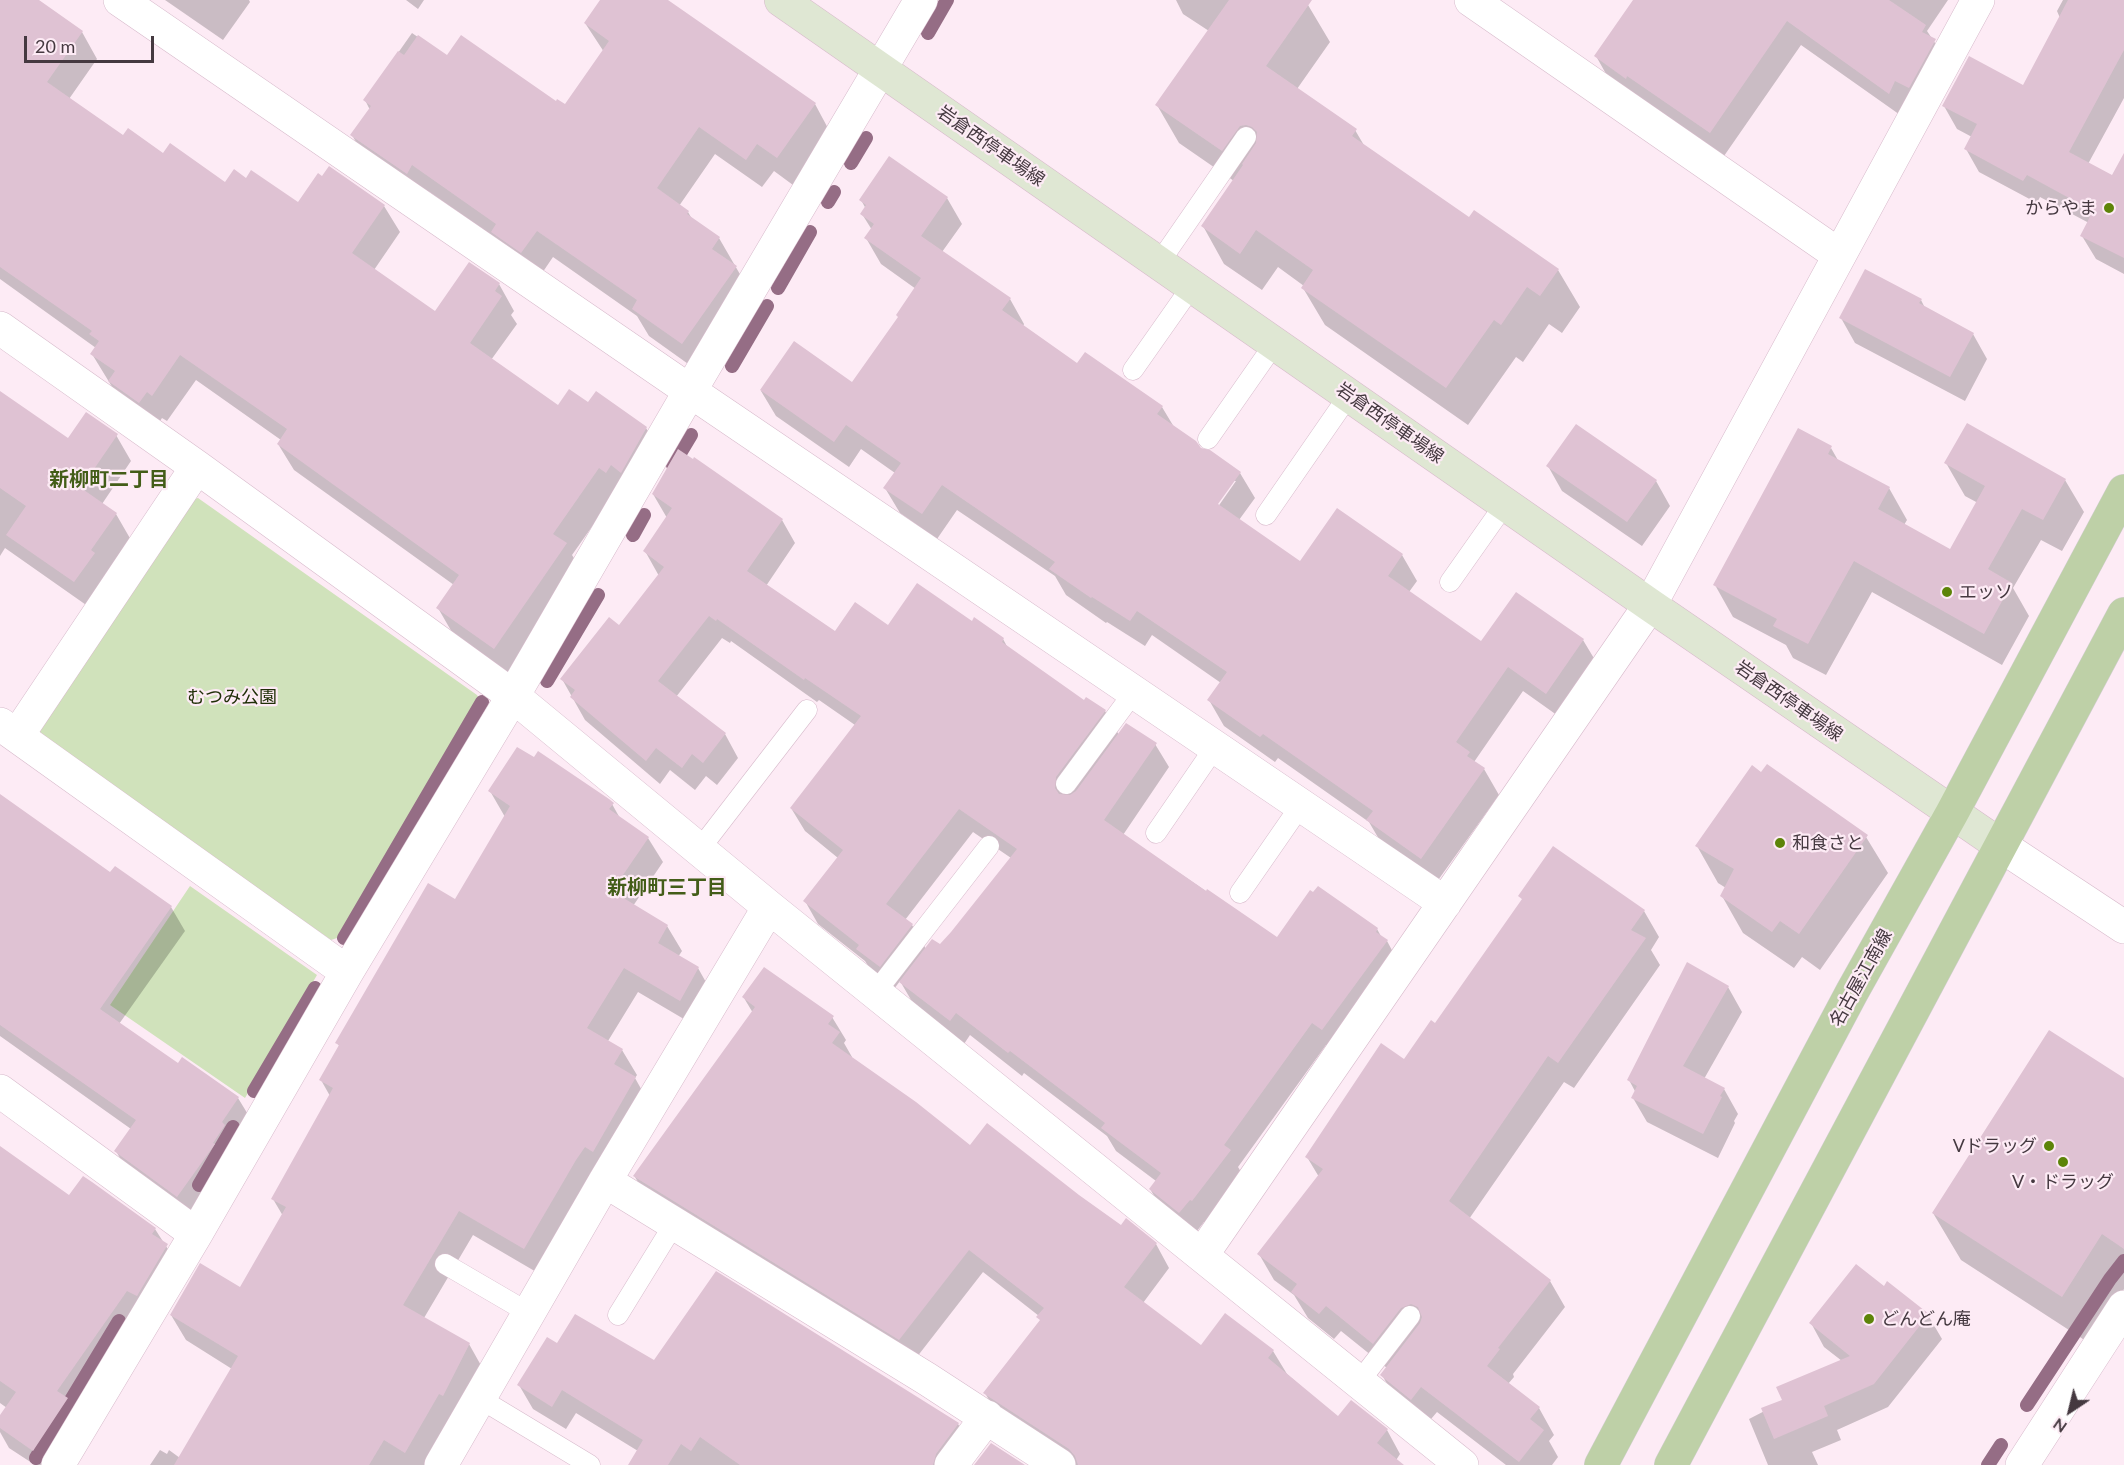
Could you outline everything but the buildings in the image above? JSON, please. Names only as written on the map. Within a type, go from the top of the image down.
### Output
[{"type":"main road","name":"岩倉西停車場線","points":[[781,0],[1650,605],[2000,845]]},
{"type":"main road","name":"名古屋江南線","points":[[1601,1465],[1852,992],[1952,813],[2124,491]]},
{"type":"main road","points":[[1671,1465],[2124,614]]},
{"type":"street","points":[[120,0],[690,391],[1445,903]]},
{"type":"street","points":[[58,1465],[921,0]]},
{"type":"street","points":[[1471,0],[1839,255]]},
{"type":"street","points":[[1202,1255],[1650,605],[1978,0]]},
{"type":"street","points":[[0,328],[197,467],[513,696],[875,993],[1462,1465]]},
{"type":"street","points":[[197,467],[8,730],[347,972]]},
{"type":"street","points":[[2000,845],[2124,927]]},
{"type":"street","points":[[441,1465],[605,1181],[769,907]]},
{"type":"street","points":[[0,1091],[196,1234]]},
{"type":"street","points":[[605,1181],[987,1417],[1059,1465]]},
{"type":"street","points":[[2022,1465],[2120,1322]]},
{"type":"street","points":[[951,1465],[987,1417]]},
{"type":"lane","points":[[1159,262],[1246,137]]},
{"type":"lane","points":[[1133,370],[1192,286]]},
{"type":"lane","points":[[1208,439],[1275,343]]},
{"type":"lane","points":[[1266,515],[1349,395]]},
{"type":"lane","points":[[1450,582],[1505,504]]},
{"type":"lane","points":[[1066,784],[1134,692]]},
{"type":"lane","points":[[699,850],[807,710]]},
{"type":"lane","points":[[1156,833],[1215,747]]},
{"type":"lane","points":[[1240,893],[1301,805]]},
{"type":"lane","points":[[875,993],[989,846]]},
{"type":"lane","points":[[618,1315],[674,1224]]},
{"type":"lane","points":[[445,1264],[529,1313]]},
{"type":"lane","points":[[1359,1382],[1410,1316]]},
{"type":"lane","points":[[480,1398],[590,1465]]},
{"type":"green space","name":"むつみ公園","points":[[198,498],[477,695],[480,701],[340,937],[331,940],[33,732],[176,504]]},
{"type":"green space","points":[[190,886],[317,975],[245,1098],[110,1005]]},
{"type":"waterway","points":[[928,33],[947,0]]},
{"type":"waterway","points":[[851,163],[866,138]]},
{"type":"waterway","points":[[828,202],[834,192]]},
{"type":"waterway","points":[[778,288],[810,232]]},
{"type":"waterway","points":[[732,366],[767,306]]},
{"type":"waterway","points":[[673,465],[691,435]]},
{"type":"waterway","points":[[633,535],[644,515]]},
{"type":"waterway","points":[[547,681],[598,595]]},
{"type":"waterway","points":[[344,938],[482,702]]},
{"type":"waterway","points":[[254,1091],[315,988]]},
{"type":"waterway","points":[[199,1185],[233,1127]]},
{"type":"waterway","points":[[2027,1405],[2124,1261]]},
{"type":"waterway","points":[[36,1458],[119,1321]]},
{"type":"waterway","points":[[1988,1465],[2001,1445]]},
{"type":"place","name":"からやま","points":[[2109,208]]},
{"type":"place","name":"エッソ","points":[[1947,592]]},
{"type":"place","name":"和食さと","points":[[1780,843]]},
{"type":"place","name":"Vドラッグ","points":[[2049,1146]]},
{"type":"place","name":"V・ドラッグ","points":[[2063,1162]]},
{"type":"place","name":"どんどん庵","points":[[1869,1319]]},
{"type":"district","name":"新柳町二丁目","points":[[109,480]]},
{"type":"district","name":"新柳町三丁目","points":[[667,888]]}]
